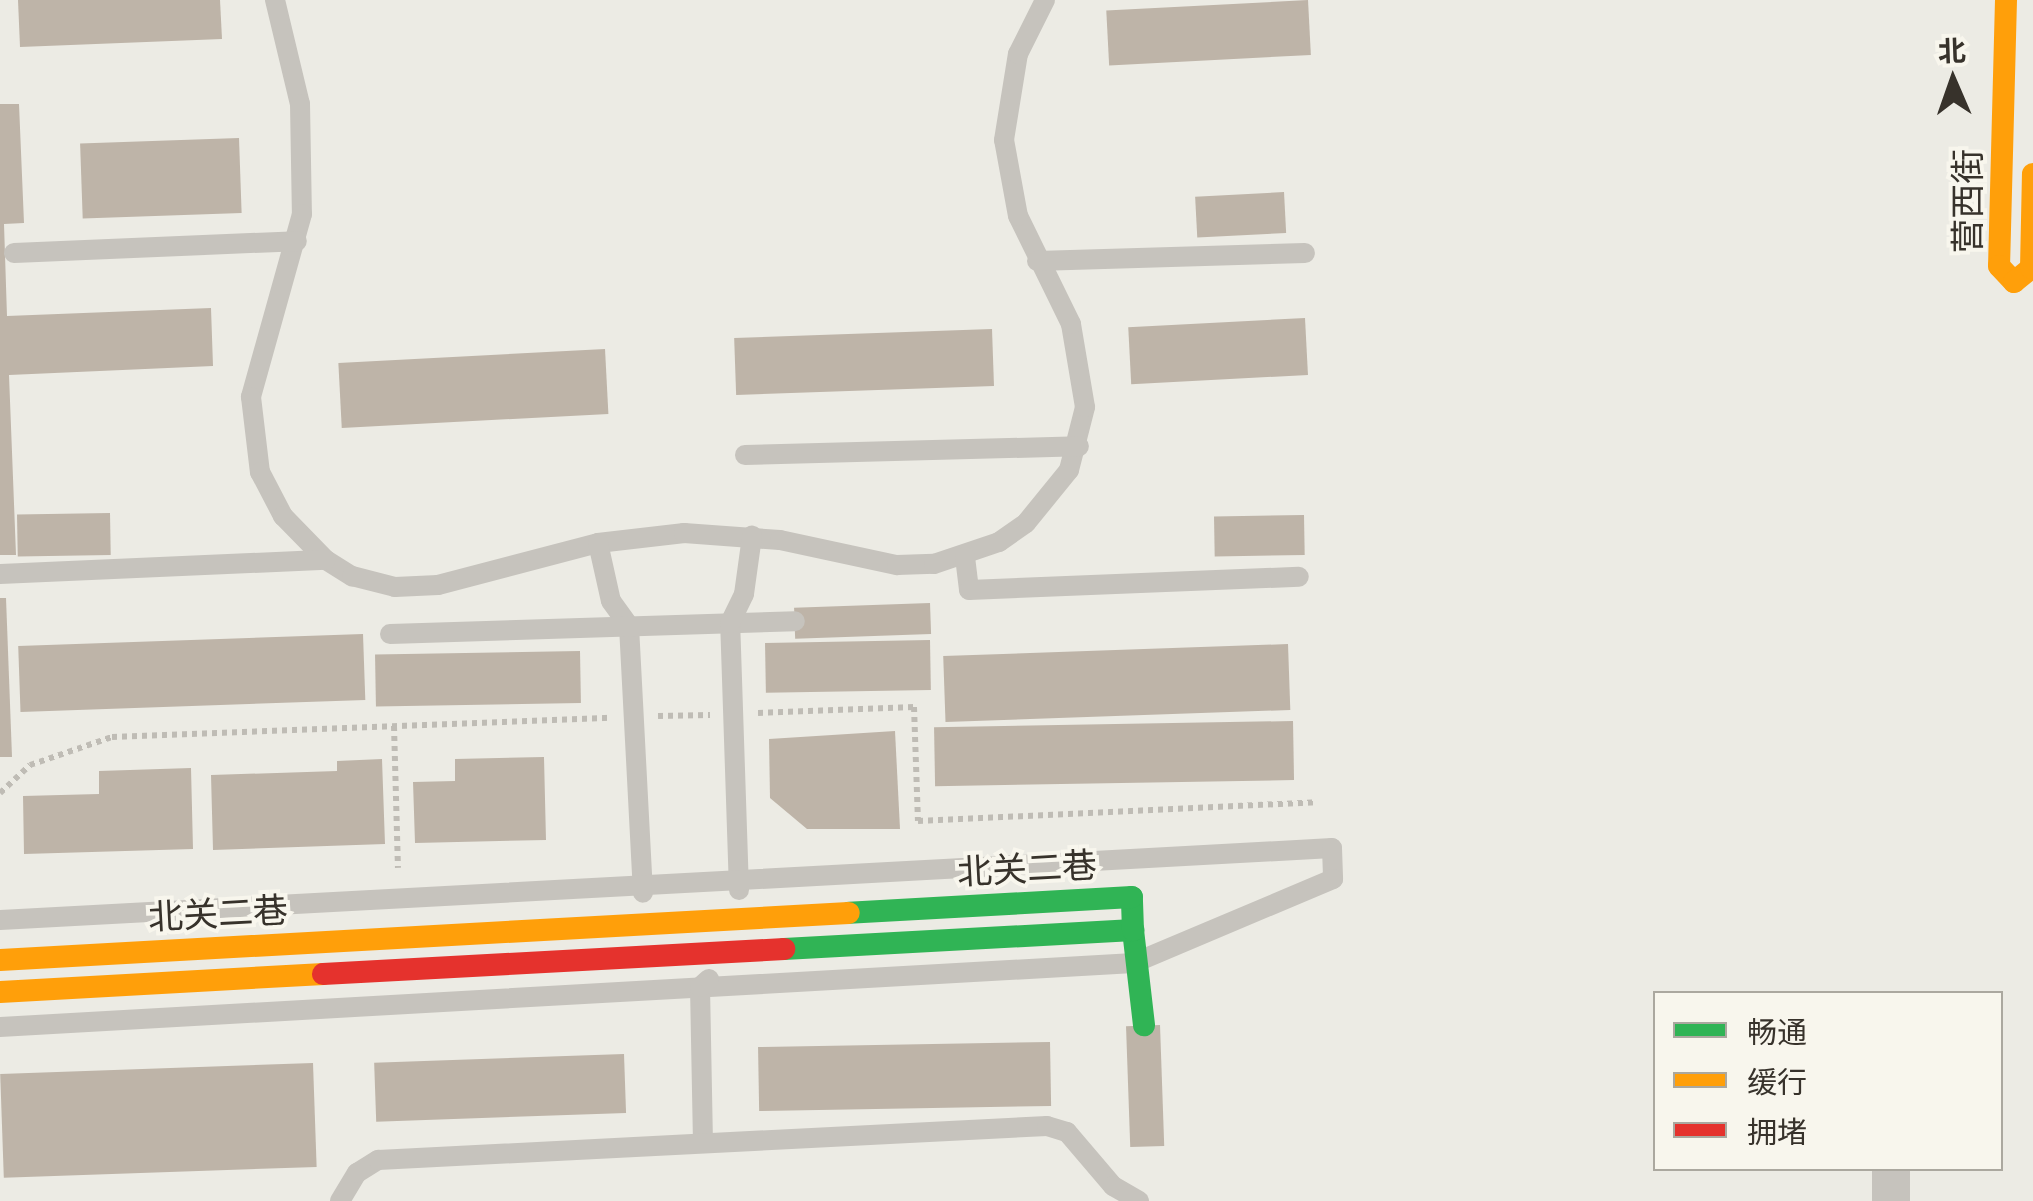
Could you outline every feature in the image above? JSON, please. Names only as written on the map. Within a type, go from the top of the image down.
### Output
[{"type":"street","name":"营西街","points":[[2006,0],[1998,266],[2014,282],[2031,268],[2033,174]]},
{"type":"street","name":"北关二巷","points":[[0,960],[1132,897],[1133,930],[0,992]]},
{"type":"street","points":[[1133,930],[1144,1025]]},
{"type":"street","points":[[1891,1201],[1892,1171]]},
{"type":"lane","points":[[274,0],[300,104],[297,241],[251,397],[252,434],[260,472],[283,516],[326,560],[352,576],[395,587],[438,586],[598,544],[684,533],[752,536],[897,566],[965,557],[1026,523],[1069,470],[1079,446],[1085,407],[1072,324],[1037,261],[1018,216],[1004,140],[1018,54],[1045,0]]},
{"type":"lane","points":[[14,253],[297,241]]},
{"type":"lane","points":[[1037,261],[1305,254]]},
{"type":"lane","points":[[745,455],[1079,446]]},
{"type":"lane","points":[[700,987],[742,951],[730,623],[744,594],[752,536]]},
{"type":"lane","points":[[598,544],[611,600],[630,626],[646,956],[700,987]]},
{"type":"lane","points":[[965,557],[969,590],[1299,576]]},
{"type":"lane","points":[[0,574],[326,560]]},
{"type":"lane","points":[[390,634],[795,621]]},
{"type":"lane","points":[[0,920],[1332,848],[1333,880],[1134,964],[0,1026]]},
{"type":"lane","points":[[700,987],[703,1144]]},
{"type":"lane","points":[[340,1201],[357,1172],[378,1160],[1048,1126],[1067,1132],[1113,1186],[1139,1201]]},
{"type":"path","points":[[0,793],[30,765],[112,737],[914,707],[918,821],[1317,802]]},
{"type":"path","points":[[394,726],[398,868]]},
{"type":"building","points":[[18,0],[220,0],[222,39],[20,47]]},
{"type":"building","points":[[1308,0],[1311,55],[1109,65],[1106,11]]},
{"type":"building","points":[[0,104],[19,104],[24,223],[4,224],[7,316],[211,308],[213,366],[9,375],[16,555],[0,555]]},
{"type":"building","points":[[239,138],[242,213],[83,219],[80,144]]},
{"type":"building","points":[[1284,192],[1286,233],[1197,238],[1195,197]]},
{"type":"building","points":[[1305,318],[1308,375],[1131,384],[1128,327]]},
{"type":"building","points":[[992,329],[994,386],[736,395],[734,338]]},
{"type":"building","points":[[605,349],[608,414],[342,428],[338,363]]},
{"type":"building","points":[[110,513],[111,555],[18,557],[17,515]]},
{"type":"building","points":[[1304,515],[1305,555],[1215,557],[1214,517]]},
{"type":"building","points":[[0,598],[6,598],[12,757],[0,757]]},
{"type":"building","points":[[930,603],[931,634],[795,639],[794,608]]},
{"type":"building","points":[[363,634],[365,700],[21,712],[18,646]]},
{"type":"building","points":[[930,640],[931,690],[766,693],[765,643]]},
{"type":"building","points":[[1288,644],[1290,710],[946,722],[943,656]]},
{"type":"building","points":[[580,651],[581,703],[376,707],[375,655]]},
{"type":"building","points":[[1293,721],[1294,780],[935,786],[934,727]]},
{"type":"building","points":[[895,731],[900,829],[807,829],[770,798],[769,739]]},
{"type":"building","points":[[544,757],[546,840],[415,843],[413,782],[455,781],[455,759]]},
{"type":"building","points":[[382,759],[385,844],[213,850],[211,775],[337,771],[337,761]]},
{"type":"building","points":[[191,768],[193,849],[24,854],[23,796],[99,794],[99,771]]},
{"type":"building","points":[[1160,1025],[1164,1146],[1130,1147],[1126,1026]]},
{"type":"building","points":[[1050,1042],[1051,1106],[759,1111],[758,1047]]},
{"type":"building","points":[[624,1054],[626,1113],[376,1122],[374,1063]]},
{"type":"building","points":[[313,1063],[317,1167],[4,1178],[0,1074]]},
{"type":"traffic: fast","points":[[784,949],[1133,930],[1132,897],[849,913]]},
{"type":"traffic: fast","points":[[1133,930],[1144,1025]]},
{"type":"traffic: slow","points":[[2006,0],[1999,266],[2014,282],[2031,268],[2033,174]]},
{"type":"traffic: slow","points":[[0,960],[849,913]]},
{"type":"traffic: slow","points":[[0,992],[323,974]]},
{"type":"traffic: jam","points":[[323,974],[784,949]]}]
